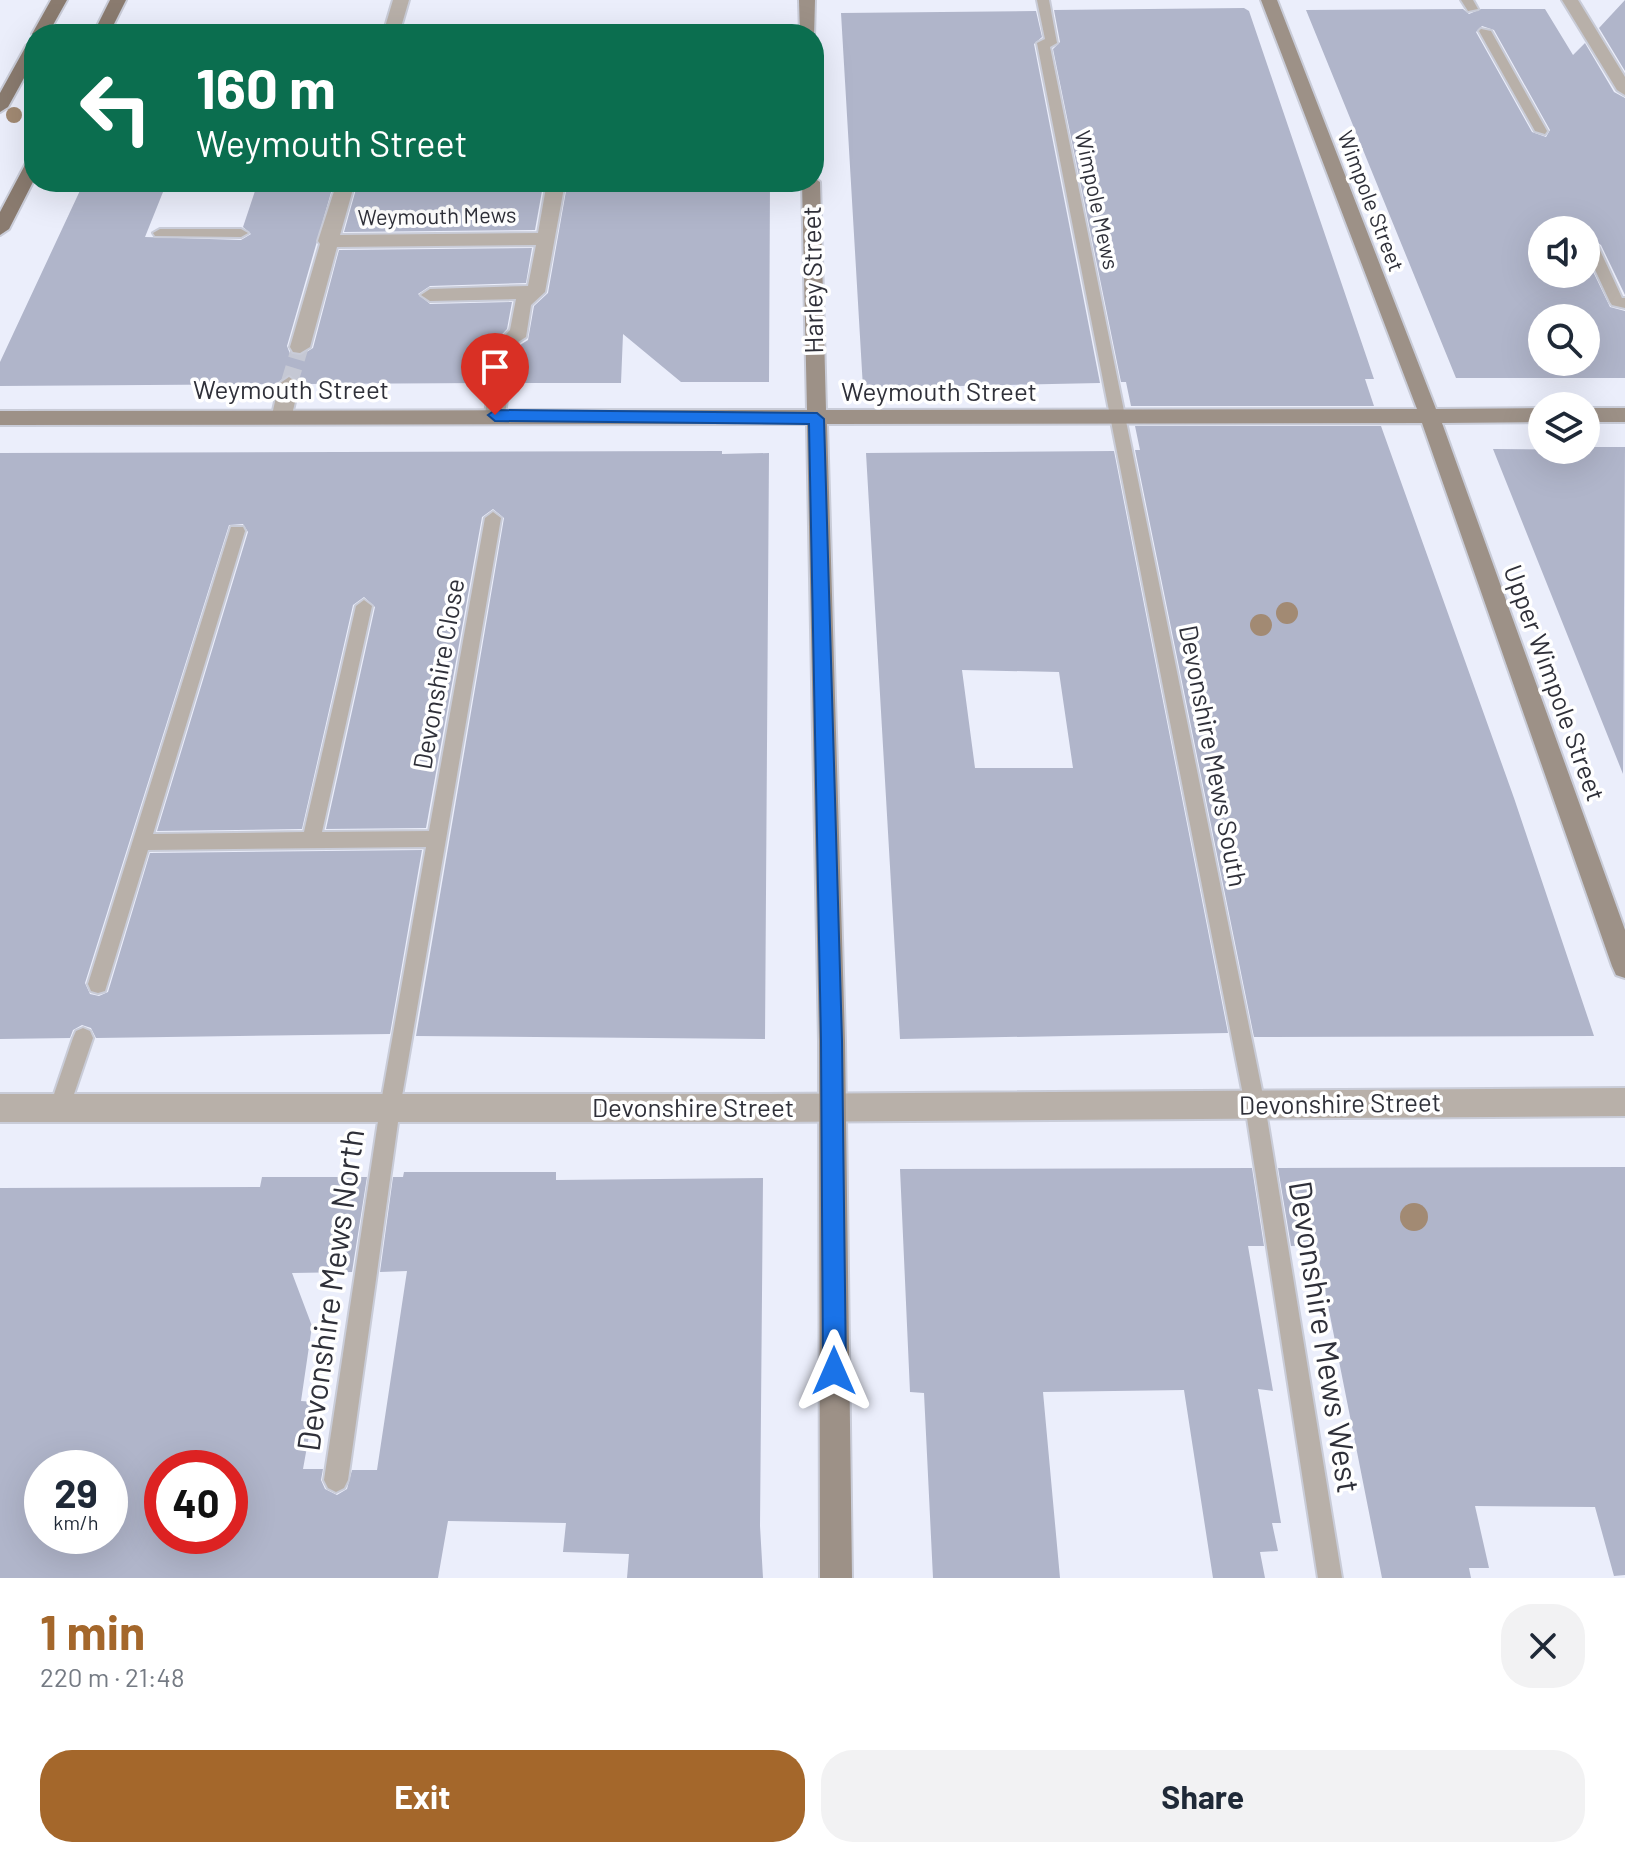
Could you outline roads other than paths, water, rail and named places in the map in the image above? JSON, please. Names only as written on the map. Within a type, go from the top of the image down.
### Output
[{"type":"main road","points":[[46,24],[59,0]]},
{"type":"main road","points":[[106,24],[118,0]]},
{"type":"main road","points":[[0,107],[24,64]]},
{"type":"main road","points":[[0,229],[24,182]]},
{"type":"street","points":[[394,24],[401,0]]},
{"type":"street","points":[[807,0],[808,24]]},
{"type":"street","name":"Wimpole Street","points":[[1269,0],[1430,418]]},
{"type":"street","points":[[1570,0],[1625,90]]},
{"type":"street","name":"Weymouth Mews","points":[[300,347],[324,235],[342,192]]},
{"type":"street","name":"Weymouth Mews","points":[[504,345],[519,333],[522,303],[536,292],[554,192]]},
{"type":"street","name":"Harley Street","points":[[811,192],[833,1107],[836,1578]]},
{"type":"street","name":"Weymouth Mews","points":[[324,235],[547,239]]},
{"type":"street","points":[[430,295],[536,292]]},
{"type":"street","points":[[495,415],[499,383]]},
{"type":"street","points":[[282,415],[289,384]]},
{"type":"street","name":"Weymouth Street","points":[[0,418],[282,415],[817,419],[1528,415]]},
{"type":"street","points":[[1600,415],[1625,415]]},
{"type":"street","name":"Upper Wimpole Street","points":[[1430,418],[1625,966]]},
{"type":"street","name":"Devonshire Street","points":[[0,1108],[1625,1102]]},
{"type":"lane","name":"Wimpole Mews","points":[[1043,0],[1051,43],[1043,43],[1119,417]]},
{"type":"lane","points":[[1485,31],[1541,131]]},
{"type":"lane","points":[[160,233],[241,233]]},
{"type":"lane","points":[[1600,265],[1617,302],[1625,303]]},
{"type":"lane","name":"Devonshire Mews South","points":[[1119,417],[1255,1105]]},
{"type":"lane","name":"Devonshire Close","points":[[390,1108],[493,518]]},
{"type":"lane","points":[[98,984],[237,531]]},
{"type":"lane","points":[[311,840],[364,606]]},
{"type":"lane","points":[[142,842],[436,839]]},
{"type":"lane","points":[[59,1109],[83,1038]]},
{"type":"lane","name":"Devonshire Mews West","points":[[1255,1105],[1330,1578]]},
{"type":"lane","name":"Devonshire Mews North","points":[[336,1480],[390,1108]]},
{"type":"tunnel","points":[[499,383],[504,345]]},
{"type":"tunnel","points":[[289,384],[300,347]]}]
